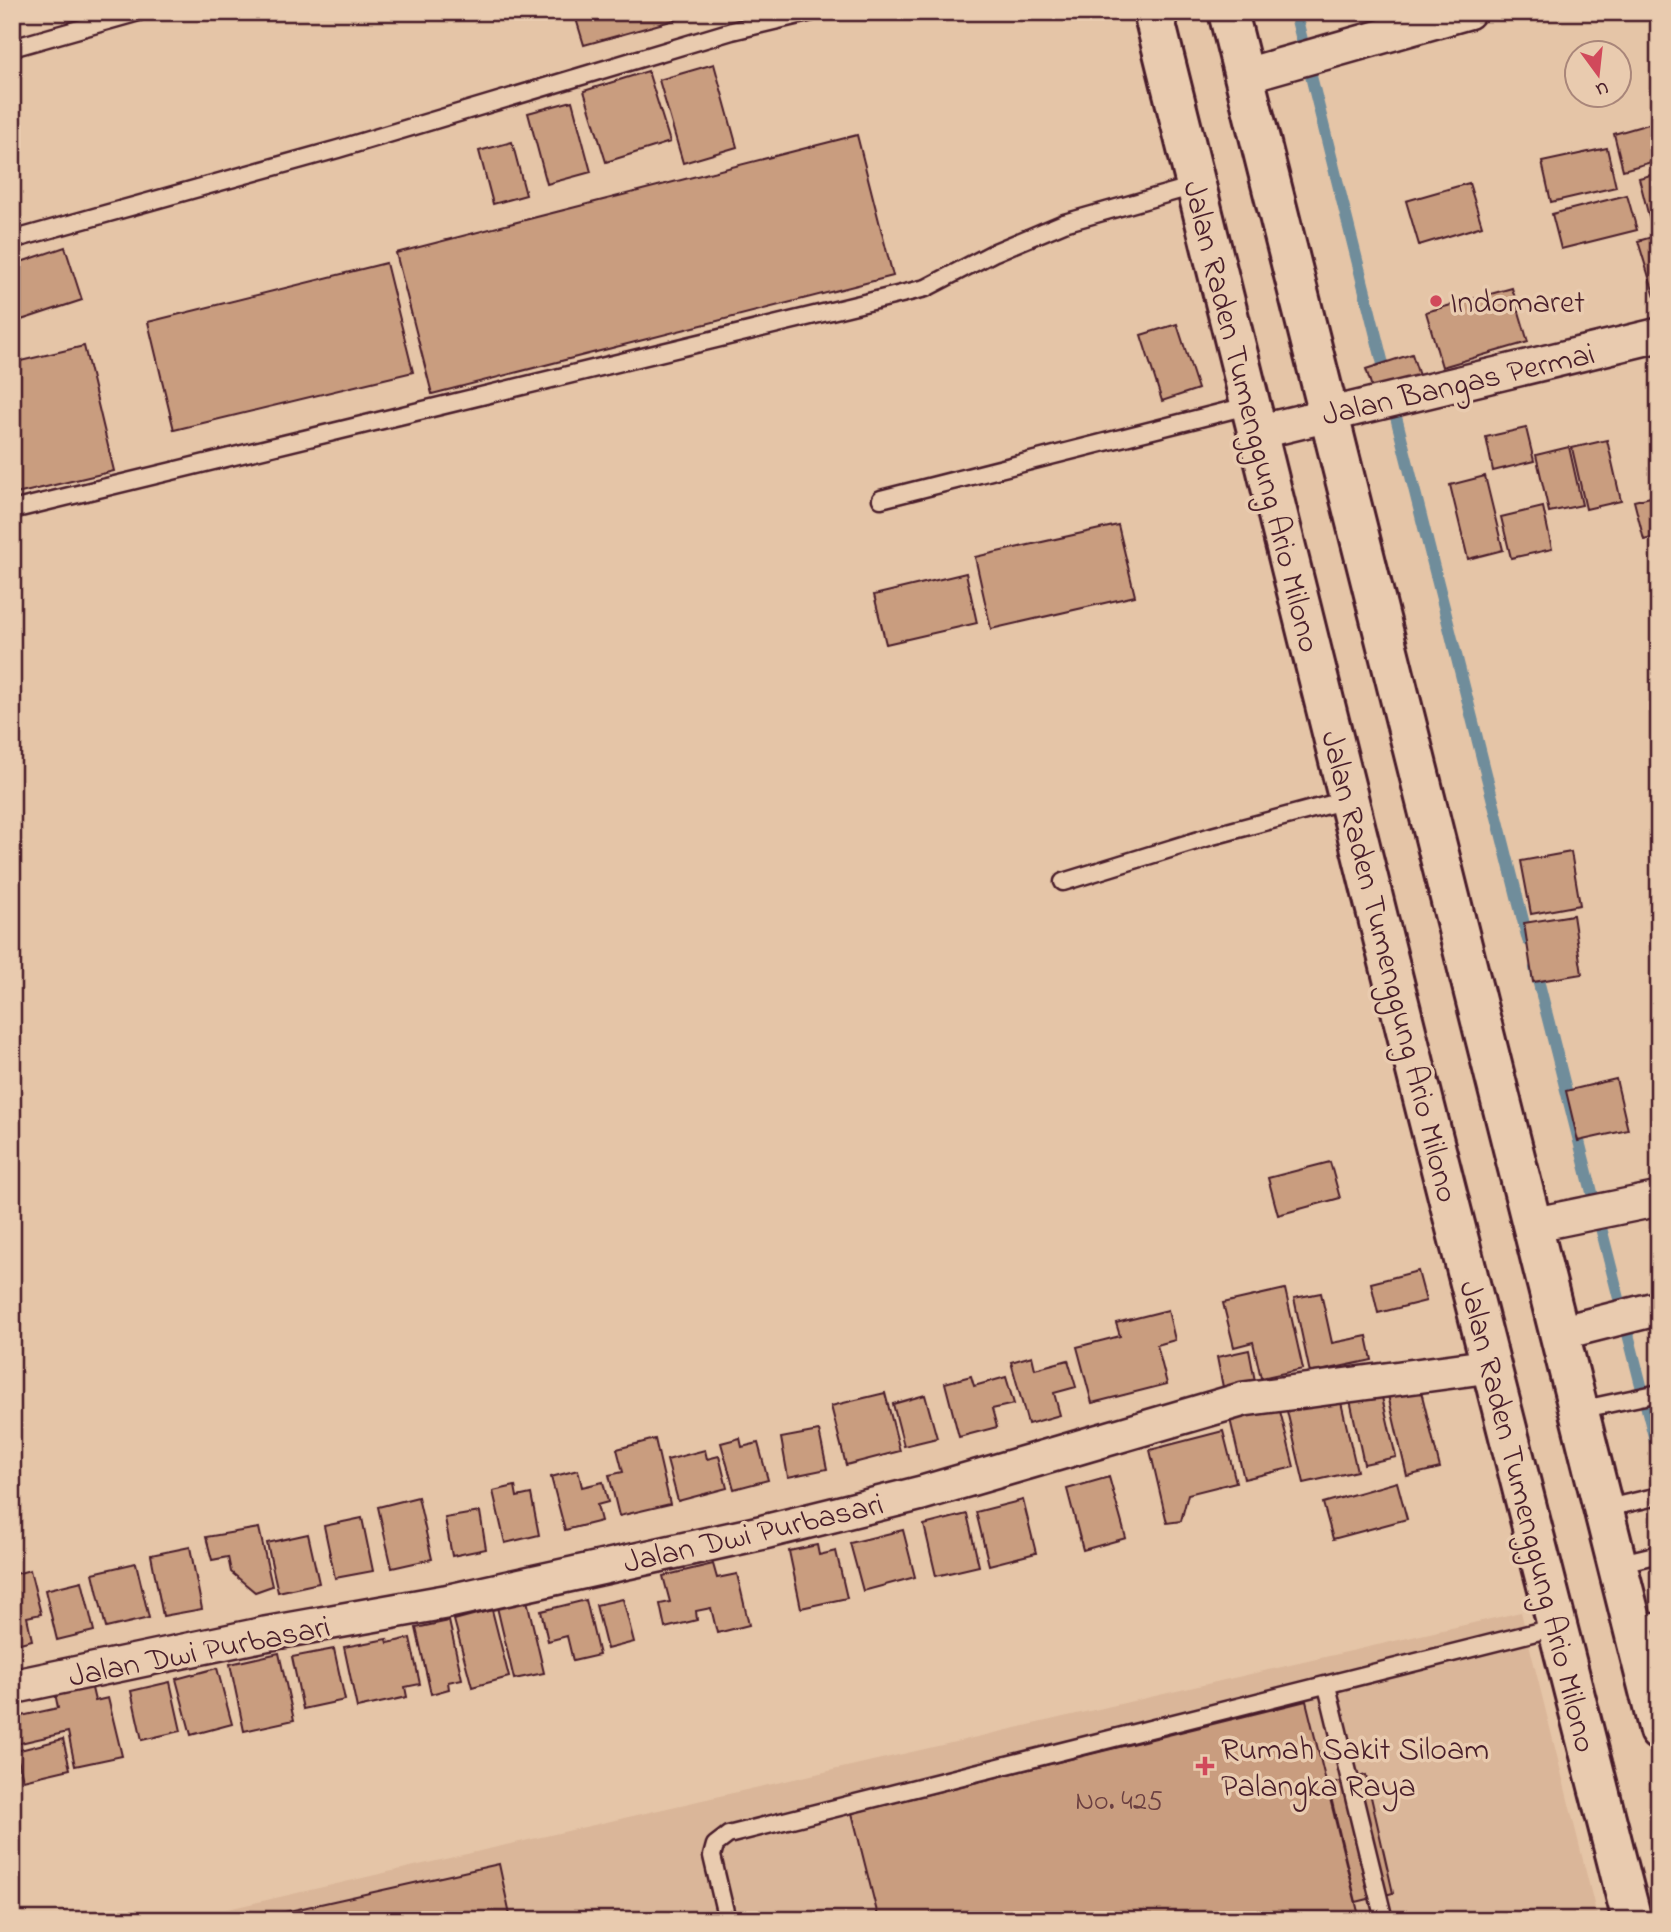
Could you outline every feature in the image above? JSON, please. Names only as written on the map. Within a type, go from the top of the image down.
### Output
[{"type":"highway","name":"Jalan Raden Tumenggung Ario Milono","points":[[1153,12],[1194,186],[1556,1627],[1635,1913]]},
{"type":"highway","points":[[1228,12],[1617,1564],[1646,1625],[1659,1731]]},
{"type":"street","points":[[1244,76],[1468,12]]},
{"type":"street","name":"Jalan Bangas Permai","points":[[1254,419],[1328,414],[1659,335]]},
{"type":"street","points":[[1532,1225],[1659,1199]]},
{"type":"street","points":[[1560,1333],[1659,1308]]},
{"type":"street","name":"Jalan Dwi Purbasari","points":[[12,1688],[265,1634],[444,1602],[764,1532],[922,1493],[1244,1399],[1490,1366]]},
{"type":"lane","points":[[12,48],[139,12]]},
{"type":"lane","points":[[12,240],[338,149],[732,31],[812,12]]},
{"type":"lane","points":[[12,510],[926,288],[995,252],[1064,223],[1194,186]]},
{"type":"lane","points":[[881,499],[1254,419]]},
{"type":"lane","points":[[1063,882],[1212,836],[1350,799]]},
{"type":"lane","points":[[1579,1410],[1659,1393]]},
{"type":"lane","points":[[1603,1509],[1659,1496]]},
{"type":"lane","points":[[1617,1564],[1659,1554]]},
{"type":"lane","points":[[727,1920],[712,1856],[715,1845],[728,1835],[1556,1627]]},
{"type":"lane","points":[[1327,1686],[1384,1920]]},
{"type":"shaded area","name":"Rumah Sakit Siloam Palangka Raya","points":[[1521,1612],[1598,1920],[180,1920]]},
{"type":"building","points":[[574,12],[695,12],[696,14],[584,45]]},
{"type":"building","points":[[714,64],[737,147],[683,163],[659,80]]},
{"type":"building","points":[[648,71],[670,142],[606,162],[584,91]]},
{"type":"building","points":[[572,101],[591,172],[547,184],[528,113]]},
{"type":"building","points":[[1659,121],[1659,160],[1623,170],[1614,134]]},
{"type":"building","points":[[857,135],[893,276],[432,394],[396,253]]},
{"type":"building","points":[[512,142],[526,195],[493,204],[479,151]]},
{"type":"building","points":[[1607,148],[1616,187],[1551,202],[1542,162]]},
{"type":"building","points":[[1659,173],[1659,223],[1651,225],[1639,178]]},
{"type":"building","points":[[1469,183],[1482,226],[1419,245],[1406,201]]},
{"type":"building","points":[[1627,195],[1637,230],[1561,249],[1552,214]]},
{"type":"building","points":[[1659,235],[1659,296],[1655,297],[1638,241]]},
{"type":"building","points":[[65,247],[82,300],[12,323],[12,265]]},
{"type":"building","points":[[386,263],[413,372],[174,430],[148,322]]},
{"type":"building","points":[[1512,288],[1528,342],[1442,367],[1426,312]]},
{"type":"building","points":[[1177,324],[1198,389],[1162,401],[1141,335]]},
{"type":"building","points":[[84,346],[114,471],[12,495],[12,363]]},
{"type":"building","points":[[1412,354],[1421,382],[1375,397],[1366,369]]},
{"type":"building","points":[[1526,428],[1534,461],[1493,471],[1486,437]]},
{"type":"building","points":[[1607,440],[1621,501],[1586,509],[1572,448]]},
{"type":"building","points":[[1569,447],[1582,505],[1549,512],[1536,455]]},
{"type":"building","points":[[1485,476],[1503,550],[1468,559],[1450,485]]},
{"type":"building","points":[[1659,495],[1659,536],[1644,540],[1634,501]]},
{"type":"building","points":[[1543,507],[1552,549],[1511,558],[1501,517]]},
{"type":"building","points":[[1118,525],[1135,596],[991,629],[975,557]]},
{"type":"building","points":[[966,573],[977,623],[886,644],[874,595]]},
{"type":"building","points":[[1571,852],[1580,905],[1531,914],[1521,861]]},
{"type":"building","points":[[1573,915],[1582,974],[1533,982],[1524,923]]},
{"type":"building","points":[[1616,1079],[1628,1130],[1578,1141],[1566,1091]]},
{"type":"building","points":[[1659,1083],[1659,1110],[1654,1084]]},
{"type":"building","points":[[1330,1162],[1340,1198],[1278,1215],[1268,1178]]},
{"type":"building","points":[[1418,1271],[1426,1301],[1378,1313],[1371,1283]]},
{"type":"building","points":[[1285,1289],[1303,1369],[1261,1378],[1253,1342],[1234,1347],[1223,1303]]},
{"type":"building","points":[[1321,1293],[1332,1343],[1367,1336],[1372,1360],[1310,1373],[1294,1298]]},
{"type":"building","points":[[1168,1310],[1175,1340],[1157,1345],[1167,1384],[1092,1403],[1077,1347],[1120,1336],[1116,1323]]},
{"type":"building","points":[[1249,1350],[1255,1381],[1223,1387],[1217,1357]]},
{"type":"building","points":[[1032,1356],[1035,1369],[1068,1360],[1076,1387],[1054,1393],[1060,1415],[1028,1424],[1011,1362]]},
{"type":"building","points":[[971,1376],[974,1386],[1006,1377],[1014,1404],[992,1409],[997,1427],[959,1437],[945,1383]]},
{"type":"building","points":[[1419,1383],[1440,1468],[1407,1476],[1387,1391]]},
{"type":"building","points":[[885,1393],[900,1451],[846,1465],[831,1406]]},
{"type":"building","points":[[1381,1393],[1396,1457],[1364,1464],[1350,1400]]},
{"type":"building","points":[[925,1395],[937,1438],[904,1446],[893,1404]]},
{"type":"building","points":[[1340,1398],[1357,1471],[1304,1483],[1287,1411]]},
{"type":"building","points":[[1279,1407],[1294,1467],[1244,1479],[1230,1419]]},
{"type":"building","points":[[819,1431],[827,1469],[788,1477],[781,1438]]},
{"type":"building","points":[[1223,1431],[1236,1482],[1188,1494],[1181,1521],[1167,1523],[1150,1450]]},
{"type":"building","points":[[740,1438],[742,1447],[758,1443],[768,1480],[734,1489],[721,1443]]},
{"type":"building","points":[[655,1439],[670,1504],[619,1516],[609,1475],[623,1472],[617,1449]]},
{"type":"building","points":[[705,1450],[707,1459],[719,1456],[727,1488],[678,1501],[667,1460]]},
{"type":"building","points":[[578,1470],[582,1487],[603,1482],[608,1502],[597,1505],[601,1521],[565,1530],[551,1477]]},
{"type":"building","points":[[1109,1477],[1126,1538],[1083,1550],[1067,1489]]},
{"type":"building","points":[[1397,1482],[1407,1519],[1333,1539],[1323,1503]]},
{"type":"building","points":[[515,1486],[517,1497],[531,1494],[539,1535],[505,1543],[493,1491]]},
{"type":"building","points":[[418,1497],[432,1559],[392,1568],[378,1507]]},
{"type":"building","points":[[1023,1500],[1036,1553],[989,1565],[976,1512]]},
{"type":"building","points":[[480,1512],[486,1549],[452,1556],[445,1518]]},
{"type":"building","points":[[967,1514],[979,1566],[936,1576],[924,1525]]},
{"type":"building","points":[[362,1518],[373,1571],[335,1578],[324,1526]]},
{"type":"building","points":[[259,1528],[272,1586],[255,1592],[231,1572],[228,1557],[212,1560],[206,1537]]},
{"type":"building","points":[[903,1530],[915,1577],[863,1591],[850,1543]]},
{"type":"building","points":[[308,1534],[319,1583],[278,1592],[267,1543]]},
{"type":"building","points":[[817,1545],[819,1555],[836,1551],[847,1598],[801,1608],[789,1551]]},
{"type":"building","points":[[190,1547],[202,1609],[163,1616],[151,1555]]},
{"type":"building","points":[[136,1563],[149,1618],[106,1628],[93,1573]]},
{"type":"building","points":[[713,1564],[717,1578],[737,1574],[749,1625],[717,1633],[711,1608],[696,1611],[697,1620],[665,1628],[660,1604],[670,1602],[663,1576]]},
{"type":"building","points":[[30,1570],[41,1614],[27,1617],[32,1640],[12,1645],[12,1575]]},
{"type":"building","points":[[82,1581],[94,1631],[57,1640],[45,1590]]},
{"type":"building","points":[[623,1599],[634,1642],[607,1649],[596,1605]]},
{"type":"building","points":[[527,1600],[544,1673],[514,1679],[497,1607]]},
{"type":"building","points":[[586,1600],[599,1655],[573,1661],[567,1636],[548,1641],[541,1611]]},
{"type":"building","points":[[492,1610],[509,1677],[472,1687],[454,1620]]},
{"type":"building","points":[[449,1621],[462,1679],[448,1682],[449,1689],[431,1694],[416,1628]]},
{"type":"building","points":[[410,1638],[420,1684],[405,1687],[407,1697],[357,1708],[344,1647],[387,1639],[388,1643]]},
{"type":"building","points":[[334,1649],[345,1700],[303,1709],[292,1657]]},
{"type":"building","points":[[279,1653],[294,1720],[244,1731],[230,1664]]},
{"type":"building","points":[[217,1668],[232,1724],[191,1735],[176,1679]]},
{"type":"building","points":[[170,1682],[181,1731],[142,1740],[131,1691]]},
{"type":"building","points":[[91,1684],[95,1701],[108,1698],[122,1756],[75,1766],[68,1732],[16,1744],[12,1718],[58,1708],[55,1693]]},
{"type":"building","name":"Rumah Sakit Siloam Palangka Raya","points":[[1306,1701],[1360,1920],[879,1920],[852,1813]]},
{"type":"building","points":[[63,1739],[70,1769],[23,1780],[16,1751]]},
{"type":"building","points":[[1366,1775],[1393,1893],[1356,1902],[1328,1785]]},
{"type":"building","points":[[499,1864],[511,1920],[249,1920]]},
{"type":"waterway","points":[[1295,12],[1387,380]]},
{"type":"waterway","points":[[1392,401],[1528,940]]},
{"type":"waterway","points":[[1535,968],[1659,1456]]},
{"type":"place","name":"Indomaret","points":[[1436,301]]},
{"type":"place","name":"Rumah Sakit Siloam Palangka Raya","points":[[1205,1766]]}]
